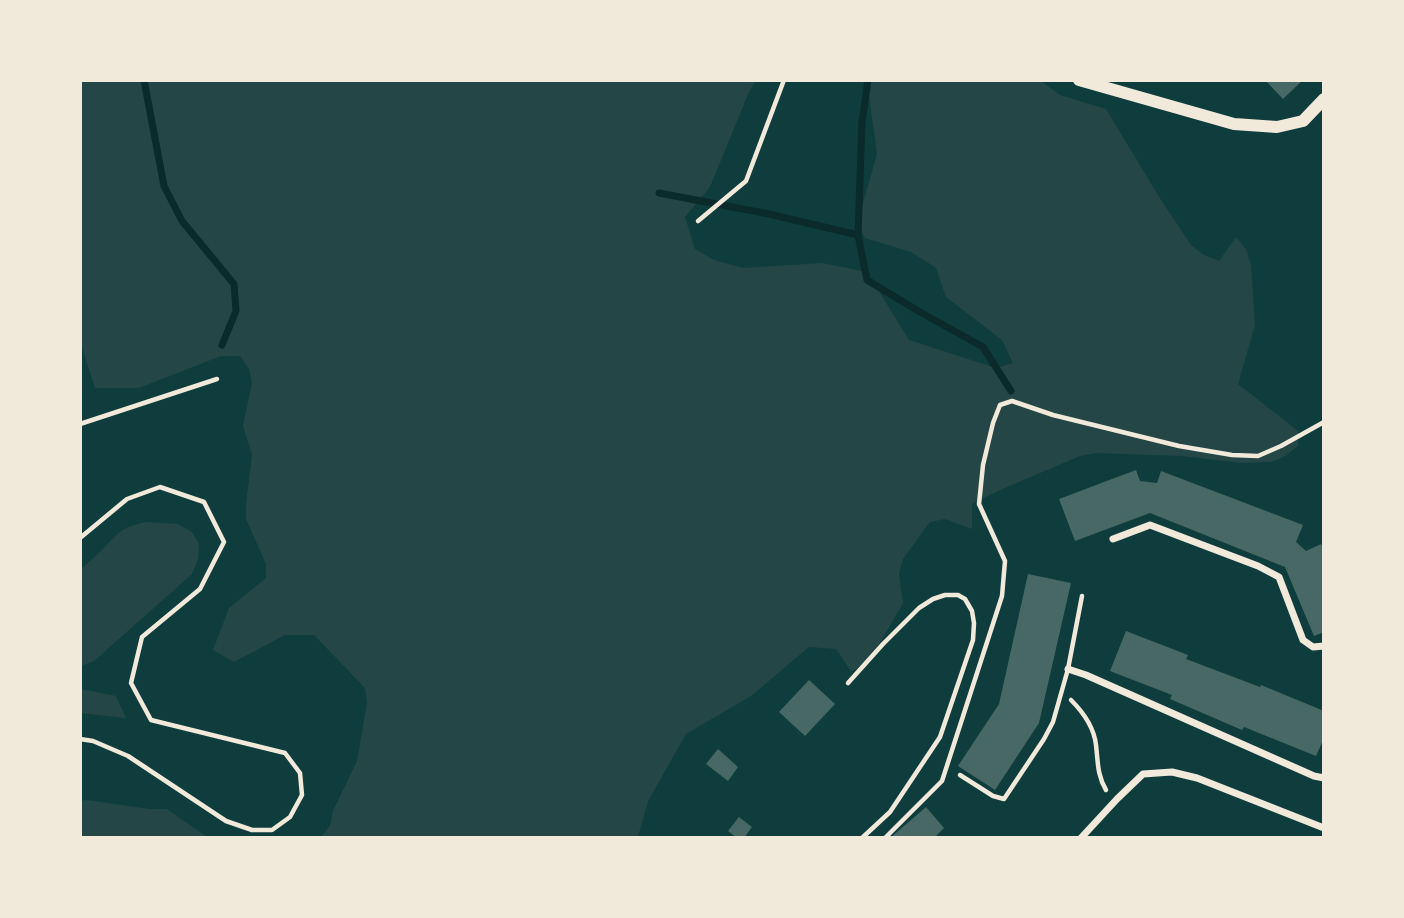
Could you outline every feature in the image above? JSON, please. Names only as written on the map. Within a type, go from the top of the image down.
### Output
[{"type":"street","points":[[1079,80],[1234,124],[1277,127],[1303,121],[1324,99]]},
{"type":"street","points":[[1113,539],[1150,525],[1258,566],[1279,577],[1303,640],[1313,647],[1324,646]]},
{"type":"street","points":[[1068,669],[1324,778]]},
{"type":"street","points":[[1081,838],[1143,774],[1172,772],[1197,778],[1324,828]]},
{"type":"lane","points":[[698,221],[746,181],[784,80]]},
{"type":"lane","points":[[80,424],[217,379]]},
{"type":"lane","points":[[80,538],[127,499],[160,487],[204,502],[224,542],[200,589],[142,637],[131,684],[151,720],[285,753],[300,773],[302,794],[290,817],[272,830],[251,830],[226,821],[128,756],[80,738]]},
{"type":"lane","points":[[960,775],[1003,800],[1053,722],[1068,669],[1082,596]]},
{"type":"path","points":[[885,838],[942,781],[1002,596],[1005,561],[979,504],[983,465],[1000,405],[1012,401],[1053,415],[1154,440],[1232,455],[1258,456],[1324,422]]},
{"type":"path","points":[[848,683],[919,608],[945,595],[958,595],[965,599],[972,611],[973,640],[940,737],[890,812],[862,838]]},
{"type":"path","points":[[1062,693],[1082,711],[1088,722],[1096,742],[1098,772],[1104,789],[1117,799]]},
{"type":"shaded area","points":[[80,81],[756,81],[710,187],[685,217],[695,249],[714,260],[743,268],[822,263],[867,272],[909,340],[996,368],[1013,363],[1002,340],[946,297],[936,268],[911,252],[865,238],[857,224],[877,154],[867,81],[1041,81],[1060,95],[1106,109],[1191,245],[1204,255],[1219,261],[1236,237],[1246,249],[1251,265],[1255,325],[1238,384],[1298,431],[1298,446],[1271,462],[1241,463],[1182,456],[1096,453],[1080,456],[972,504],[972,529],[945,519],[930,522],[903,559],[899,574],[903,603],[866,667],[851,671],[836,649],[809,647],[751,696],[686,734],[648,801],[638,837],[321,837],[330,826],[333,811],[357,761],[367,703],[365,688],[314,635],[285,635],[234,662],[213,650],[229,608],[266,578],[266,564],[246,519],[252,455],[243,426],[252,383],[249,369],[240,356],[221,356],[139,388],[95,388],[80,341]]},
{"type":"shaded area","points":[[146,522],[178,524],[192,532],[199,544],[198,559],[192,574],[94,661],[81,666],[81,569],[121,531]]},
{"type":"shaded area","points":[[81,689],[116,696],[126,718],[81,713]]},
{"type":"shaded area","points":[[81,801],[167,809],[207,837],[81,837]]},
{"type":"building","points":[[1265,80],[1303,80],[1283,99]]},
{"type":"building","points":[[1136,470],[1140,481],[1157,483],[1161,471],[1303,525],[1296,542],[1306,551],[1321,544],[1324,550],[1324,632],[1314,636],[1285,567],[1150,513],[1075,541],[1059,499]]},
{"type":"building","points":[[1028,574],[1071,583],[1039,723],[995,790],[958,766],[999,704]]},
{"type":"building","points":[[1126,631],[1188,655],[1186,659],[1260,687],[1261,685],[1324,711],[1324,738],[1316,756],[1244,727],[1242,730],[1170,699],[1172,695],[1110,671]]},
{"type":"building","points":[[809,680],[835,704],[805,736],[779,712]]},
{"type":"building","points":[[718,749],[738,767],[728,781],[706,764]]},
{"type":"building","points":[[926,807],[944,828],[934,838],[890,838]]},
{"type":"building","points":[[739,817],[752,827],[744,838],[737,838],[728,831]]},
{"type":"waterway","points":[[144,80],[164,186],[182,221],[234,284],[236,311],[222,345]]},
{"type":"waterway","points":[[868,80],[862,122],[858,235],[867,280],[983,347],[1011,391]]},
{"type":"waterway","points":[[659,193],[769,214],[858,235]]}]
